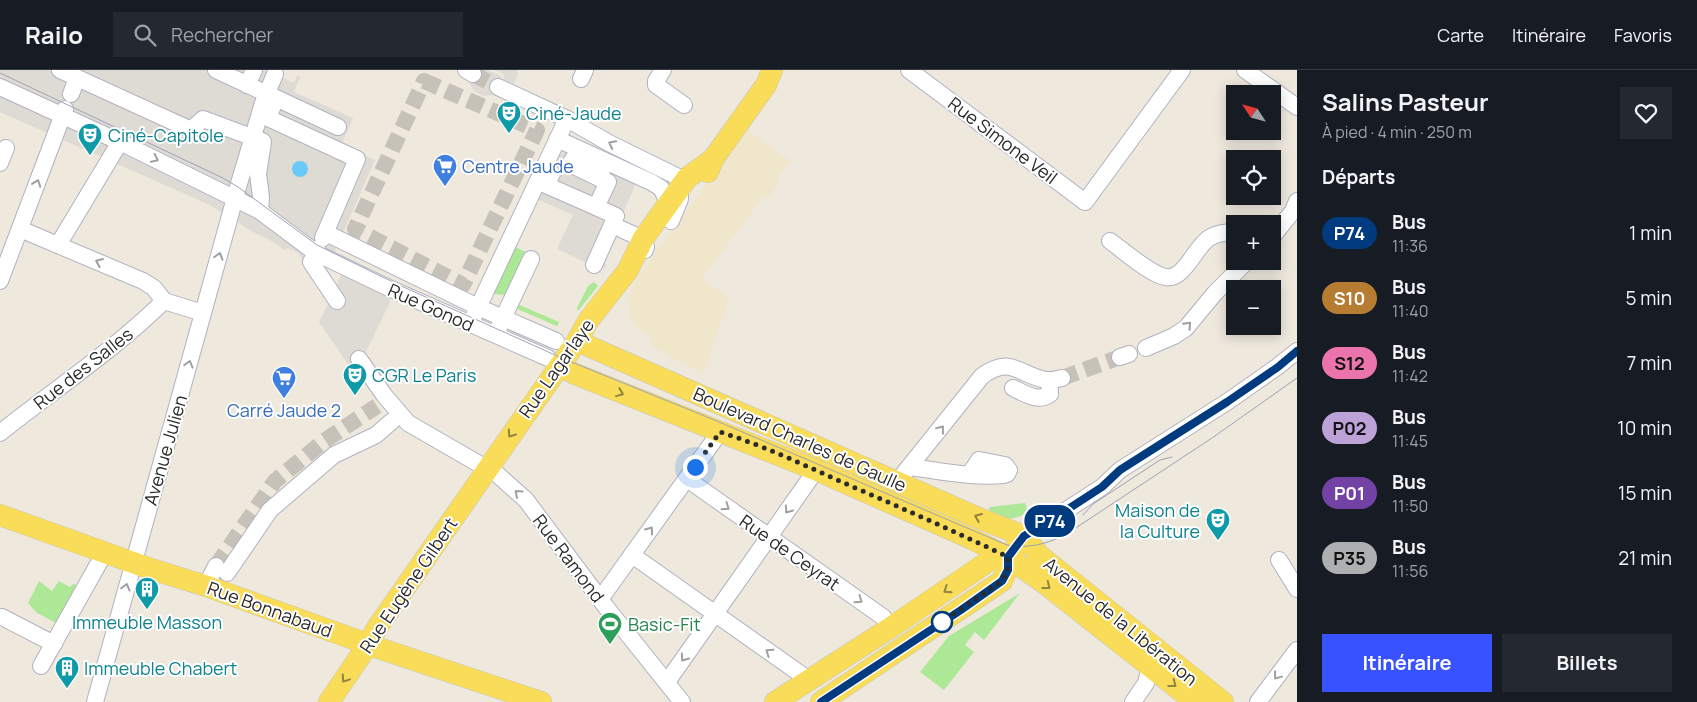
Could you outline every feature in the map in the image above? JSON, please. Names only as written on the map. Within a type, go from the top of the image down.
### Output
[{"type":"main road","name":"Rue Lagarlaye","points":[[633,267],[642,239],[676,195],[713,159],[766,85],[772,70]]},
{"type":"main road","name":"Rue Lagarlaye","points":[[487,468],[554,362],[577,341],[588,321],[633,267],[676,195],[708,173],[713,159]]},
{"type":"main road","name":"Boulevard Charles de Gaulle","points":[[577,341],[719,404],[904,474],[1016,546]]},
{"type":"main road","name":"Boulevard Charles de Gaulle","points":[[554,362],[575,374],[816,470],[972,539],[1016,546]]},
{"type":"main road","name":"Rue Eugène Gilbert","points":[[329,702],[379,625],[487,468]]},
{"type":"main road","name":"Rue Bonnabaud","points":[[0,515],[368,644],[541,702]]},
{"type":"main road","points":[[775,702],[992,559],[1016,546]]},
{"type":"main road","points":[[821,702],[1002,581],[1016,546]]},
{"type":"main road","name":"Avenue de la Libération","points":[[1016,546],[1039,554],[1155,660],[1195,702]]},
{"type":"main road","points":[[797,702],[870,652],[882,642],[890,628]]},
{"type":"main road","name":"Avenue de la Libération","points":[[1155,660],[1223,702]]},
{"type":"street","points":[[60,70],[191,130],[203,119],[258,140]]},
{"type":"street","points":[[216,70],[250,77],[272,96],[338,127]]},
{"type":"street","points":[[663,70],[656,81],[656,85],[684,105]]},
{"type":"street","name":"Rue Simone Veil","points":[[919,73],[1085,202],[1182,70]]},
{"type":"street","points":[[1245,70],[1297,108]]},
{"type":"street","points":[[258,140],[268,118],[275,74]]},
{"type":"street","points":[[0,281],[77,78]]},
{"type":"street","name":"Rue Gonod","points":[[0,86],[66,106],[120,142],[260,210],[470,324],[554,362]]},
{"type":"street","points":[[498,87],[567,119],[608,143],[682,178],[676,195]]},
{"type":"street","points":[[260,210],[258,140],[272,96]]},
{"type":"street","points":[[268,118],[357,159],[321,244],[311,262],[337,301]]},
{"type":"street","points":[[567,119],[557,139],[556,162],[546,185],[616,216],[594,265]]},
{"type":"street","points":[[557,139],[676,195]]},
{"type":"street","name":"Avenue Julien","points":[[95,702],[236,198],[258,140]]},
{"type":"street","points":[[58,244],[120,142]]},
{"type":"street","points":[[556,162],[603,174],[608,182],[596,207]]},
{"type":"street","points":[[470,324],[556,162]]},
{"type":"street","points":[[628,162],[676,195]]},
{"type":"street","points":[[1281,226],[1293,211],[1297,201]]},
{"type":"street","points":[[20,229],[143,281],[154,288],[164,301],[203,313]]},
{"type":"street","points":[[621,229],[642,239]]},
{"type":"street","points":[[1110,242],[1160,276],[1168,278],[1176,276],[1185,267],[1208,238],[1226,232]]},
{"type":"street","name":"Rue Gonod","points":[[321,244],[478,307],[508,315],[556,341]]},
{"type":"street","points":[[495,336],[508,315],[531,259]]},
{"type":"street","points":[[1146,348],[1174,336],[1186,328],[1215,292],[1238,270]]},
{"type":"street","name":"Rue des Salles","points":[[0,433],[97,358],[164,301]]},
{"type":"street","points":[[508,315],[562,332],[577,341]]},
{"type":"street","points":[[1016,546],[1045,524],[1102,487],[1120,470],[1227,402],[1297,352]]},
{"type":"street","name":"Rue Ramond","points":[[359,359],[383,400],[408,423],[498,475],[526,500],[682,702]]},
{"type":"street","points":[[904,474],[982,376],[990,370],[1007,366],[1020,369],[1037,378],[1056,379],[1050,394],[1045,397],[1031,396],[1013,388]]},
{"type":"street","points":[[990,370],[1035,391]]},
{"type":"street","points":[[206,586],[222,570],[270,510],[334,455],[376,435],[392,421]]},
{"type":"street","points":[[600,598],[720,432]]},
{"type":"street","points":[[667,682],[816,470]]},
{"type":"street","points":[[904,474],[969,475]]},
{"type":"street","name":"Rue de Ceyrat","points":[[686,479],[883,617],[890,628]]},
{"type":"street","points":[[41,666],[105,552]]},
{"type":"street","points":[[632,554],[809,680]]},
{"type":"street","points":[[1279,560],[1297,589]]},
{"type":"street","points":[[2,617],[54,644]]},
{"type":"street","points":[[1258,702],[1296,652]]},
{"type":"street","points":[[1133,702],[1146,683],[1155,660]]},
{"type":"shaded area","points":[[0,70],[266,70],[294,83],[297,76],[300,77],[294,92],[353,118],[341,145],[375,160],[331,260],[389,288],[390,302],[366,352],[350,367],[319,322],[330,300],[298,253],[287,248],[285,250],[210,205],[0,112]],"holes":[[[327,266],[342,273],[335,288],[324,273]]]},
{"type":"shaded area","points":[[476,70],[488,70],[501,76],[501,81],[495,95],[484,96],[474,91],[469,83]]},
{"type":"shaded area","points":[[495,70],[517,70],[518,73],[514,84],[505,80],[503,74]]},
{"type":"shaded area","points":[[747,129],[790,161],[777,179],[780,182],[767,198],[764,196],[702,279],[729,298],[704,373],[650,345],[652,341],[650,336],[636,327],[632,320],[628,301],[633,284]]},
{"type":"shaded area","points":[[573,150],[637,181],[601,262],[607,265],[604,268],[598,265],[596,267],[557,249],[573,215],[537,199],[558,154]]},
{"type":"green space","points":[[513,246],[528,253],[508,295],[491,294]]},
{"type":"green space","points":[[594,282],[598,286],[578,311],[577,308],[588,286]]},
{"type":"green space","points":[[517,304],[559,322],[557,326],[515,308]]},
{"type":"green space","points":[[1025,503],[1028,512],[1017,517],[1002,519],[986,517],[990,507]]},
{"type":"green space","points":[[39,581],[52,591],[59,581],[70,587],[73,584],[79,586],[58,624],[37,613],[28,603]]},
{"type":"green space","points":[[1020,593],[984,640],[975,632],[965,645],[974,652],[944,690],[920,672],[949,636]]},
{"type":"water","points":[[297,161],[303,161],[308,166],[306,175],[297,177],[292,172],[292,166]]},
{"type":"tunnel","points":[[473,74],[498,87]]},
{"type":"tunnel","points":[[424,81],[537,130],[463,285],[355,229],[424,81]]},
{"type":"tunnel","points":[[1062,378],[1120,357]]},
{"type":"tunnel","points":[[216,566],[275,481],[324,441],[377,406]]},
{"type":"tram line","points":[[0,73],[223,178],[317,245],[399,285],[564,359],[712,419],[1007,545],[1037,545],[1065,535],[1212,438],[1297,378]]},
{"type":"tram line","points":[[1083,515],[1093,504],[1160,460],[1172,457]]},
{"type":"bus line","name":"P74","points":[[821,702],[1002,581],[1008,570],[1008,557],[1024,536],[1102,487],[1120,470],[1227,402],[1278,367],[1297,351]]},
{"type":"place","name":"Ciné-Jaude","points":[[509,134]]},
{"type":"place","name":"Ciné-Capitole","points":[[90,156]]},
{"type":"place","name":"Centre Jaude","points":[[445,187]]},
{"type":"place","name":"CGR Le Paris","points":[[355,396]]},
{"type":"place","name":"Carré Jaude 2","points":[[284,399]]},
{"type":"place","name":"Maison de la Culture","points":[[1218,541]]},
{"type":"place","name":"Immeuble Masson","points":[[147,610]]},
{"type":"place","name":"Basic-Fit","points":[[610,645]]},
{"type":"place","name":"Immeuble Chabert","points":[[67,689]]},
{"type":"route","points":[[695,467],[720,432],[816,470],[972,539],[1008,557],[1008,570],[1002,581],[938,625],[942,622]]}]
